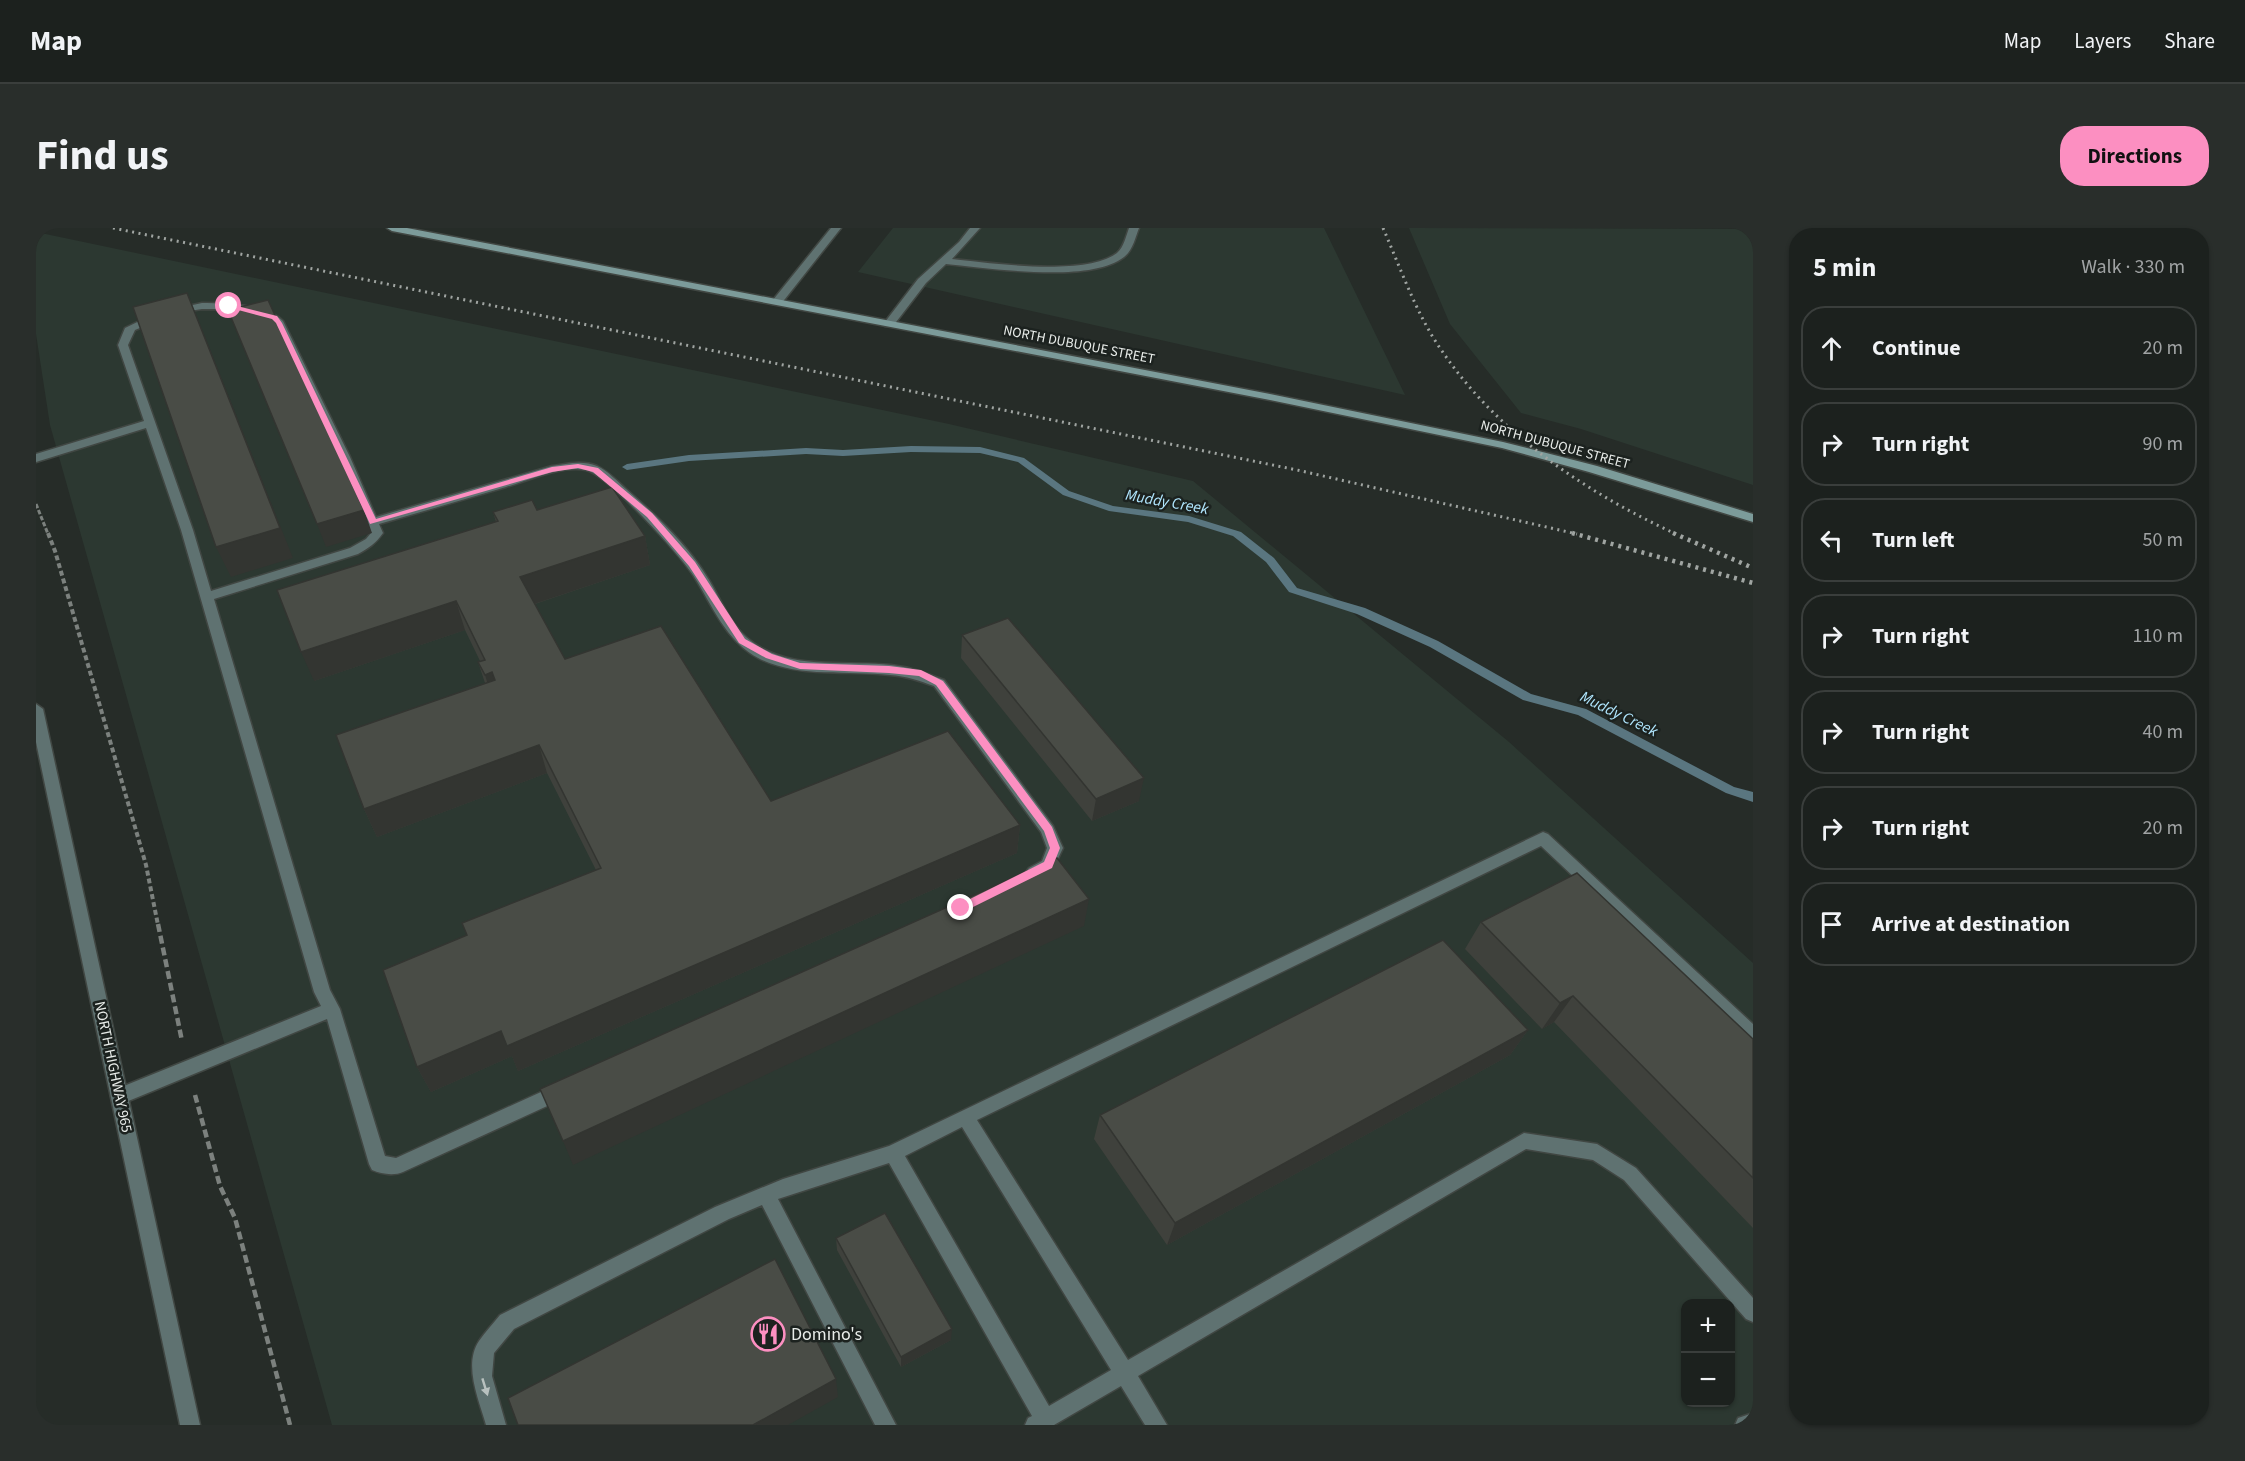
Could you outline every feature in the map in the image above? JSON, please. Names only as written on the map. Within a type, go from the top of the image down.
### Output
[{"type":"main road","name":"NORTH DUBUQUE STREET","points":[[392,228],[1270,397],[1503,445],[1593,469],[1753,518]]},
{"type":"street","points":[[777,302],[836,228]]},
{"type":"street","points":[[889,324],[922,281],[975,228]]},
{"type":"street","points":[[943,261],[1065,269],[1091,267],[1109,262],[1123,253],[1134,228]]},
{"type":"street","points":[[207,597],[354,551],[370,542],[377,532],[344,457],[274,317],[229,306],[179,307],[130,328],[123,345],[187,530],[322,992],[332,1009],[378,1164],[397,1166],[582,1082]]},
{"type":"street","points":[[36,458],[150,423]]},
{"type":"street","points":[[373,522],[552,470],[578,466],[596,470],[650,515],[673,540],[692,564],[742,641],[769,656],[800,666],[889,669],[921,674],[939,683],[1048,830],[1055,848],[1048,865],[1019,879]]},
{"type":"street","name":"NORTH HIGHWAY 965","points":[[36,709],[190,1425]]},
{"type":"street","points":[[496,1425],[482,1377],[485,1349],[507,1322],[722,1213],[766,1195],[893,1153],[1543,838],[1753,1035]]},
{"type":"street","points":[[120,1096],[188,1066],[332,1009]]},
{"type":"street","points":[[965,1117],[1156,1425]]},
{"type":"street","points":[[893,1153],[1040,1422],[1524,1141],[1597,1152],[1630,1174],[1753,1312]]},
{"type":"street","points":[[766,1195],[886,1425]]},
{"type":"street","points":[[1745,1425],[1753,1423]]},
{"type":"path","points":[[36,504],[55,551],[146,865],[188,1066],[220,1186],[236,1218],[290,1425]]},
{"type":"shaded area","points":[[893,228],[1324,228],[1405,395],[858,272]]},
{"type":"shaded area","points":[[1409,228],[1753,229],[1753,485],[1581,429],[1521,413],[1450,324]]},
{"type":"shaded area","points":[[36,232],[949,424],[1193,481],[1509,742],[1753,963],[1753,1425],[332,1425],[50,425],[36,334]]},
{"type":"building","points":[[187,293],[280,528],[216,547],[133,307]]},
{"type":"building","points":[[268,300],[364,510],[317,524],[228,310]]},
{"type":"building","points":[[612,487],[645,536],[520,577],[565,659],[661,626],[771,801],[948,731],[1020,825],[507,1046],[501,1031],[417,1067],[383,970],[467,935],[462,923],[601,868],[539,745],[364,809],[336,735],[495,680],[492,672],[485,675],[478,662],[485,660],[456,601],[301,652],[277,590],[498,521],[493,512],[532,500],[537,510]]},
{"type":"building","points":[[1008,618],[1144,778],[1096,799],[962,635]]},
{"type":"building","points":[[1057,858],[1089,899],[563,1141],[540,1089]]},
{"type":"building","points":[[1577,873],[1753,1039],[1753,1178],[1573,996],[1560,1003],[1481,922]]},
{"type":"building","points":[[1443,940],[1528,1030],[1175,1223],[1100,1115]]},
{"type":"building","points":[[885,1213],[952,1329],[901,1357],[836,1238]]},
{"type":"building","points":[[775,1259],[836,1379],[753,1425],[518,1425],[508,1398]]},
{"type":"waterway","name":"Muddy Creek","points":[[627,467],[689,458],[806,451],[843,453],[911,449],[980,450],[1021,460],[1066,493],[1112,509],[1189,519],[1237,534],[1270,560],[1293,590],[1361,611],[1434,644],[1527,697],[1582,712],[1730,790],[1753,797]]},
{"type":"railway","points":[[113,228],[1297,470],[1577,534]]},
{"type":"railway","points":[[1383,228],[1424,322],[1464,381],[1490,409],[1517,435],[1578,480],[1610,500],[1676,534]]},
{"type":"railway","points":[[1572,533],[1753,583]]},
{"type":"railway","points":[[1673,533],[1753,568]]},
{"type":"place","name":"Domino's","points":[[768,1334]]},
{"type":"route","points":[[229,306],[274,317],[279,323],[373,522],[552,470],[578,466],[596,470],[650,515],[673,540],[692,564],[742,641],[769,656],[800,666],[889,669],[921,674],[939,683],[1048,830],[1055,848],[1048,865],[961,908]]}]
